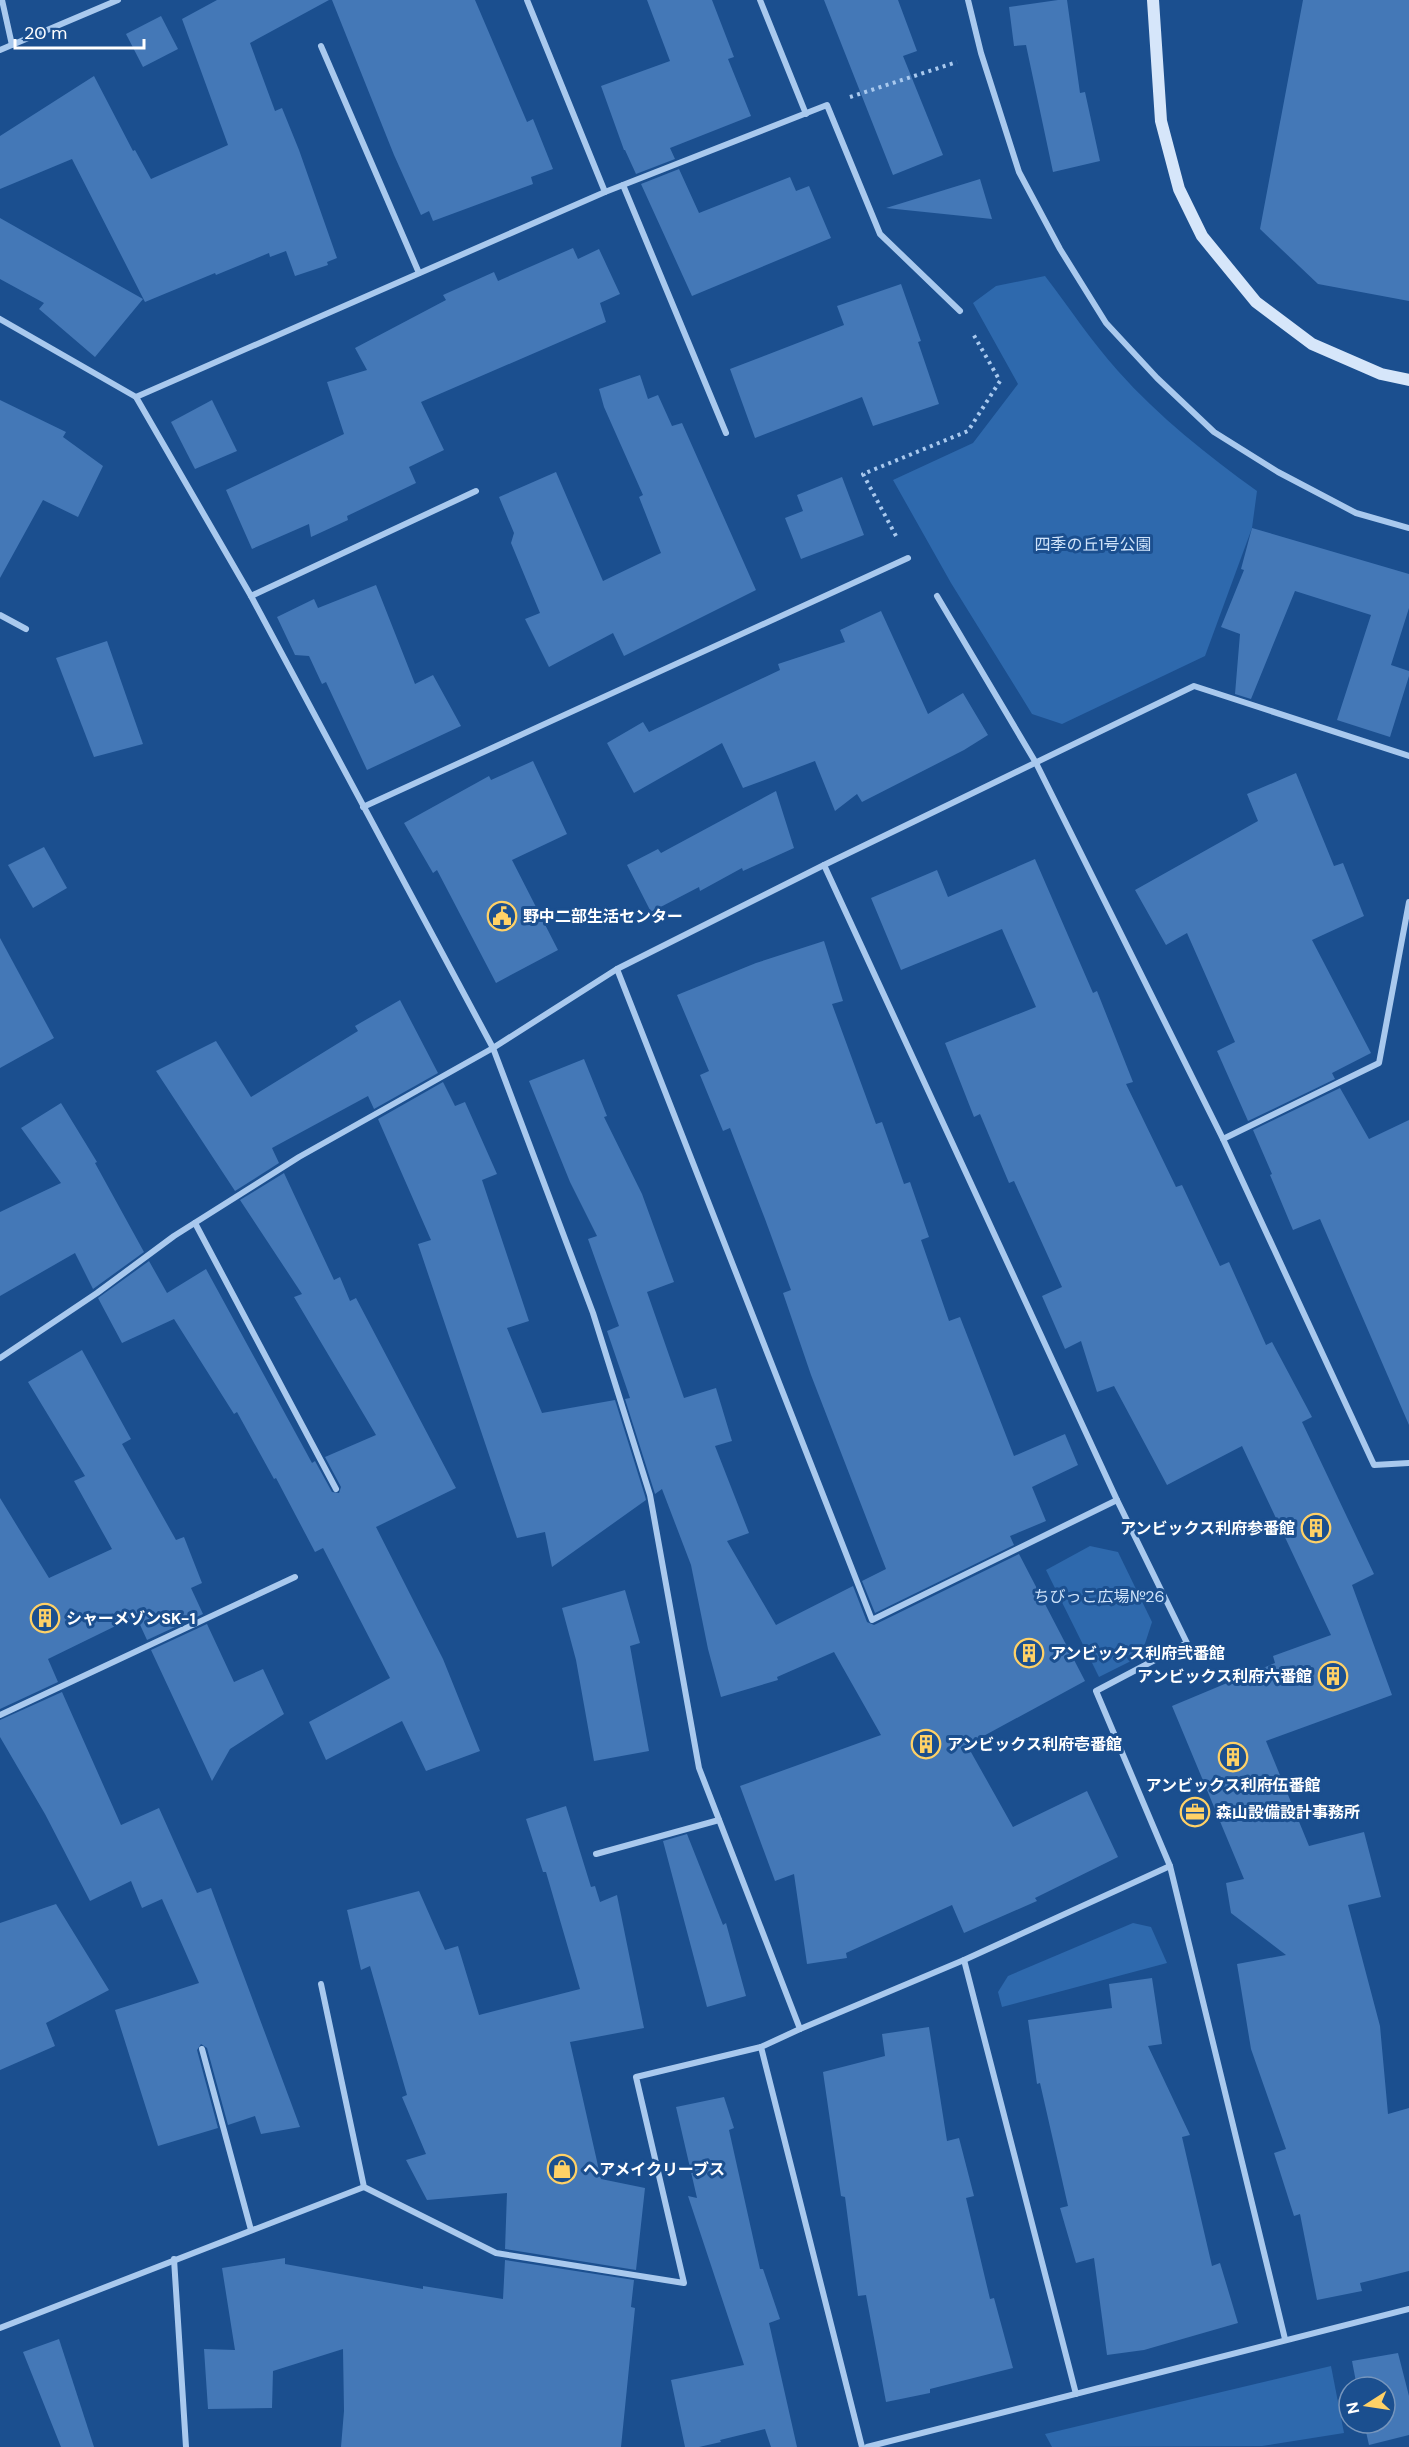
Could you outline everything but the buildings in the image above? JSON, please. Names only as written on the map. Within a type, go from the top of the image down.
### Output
[{"type":"street","points":[[2,0],[12,45]]},
{"type":"street","points":[[0,50],[118,0]]},
{"type":"street","points":[[527,0],[605,192]]},
{"type":"street","points":[[760,0],[806,114]]},
{"type":"street","points":[[968,0],[981,53],[1019,172],[1060,249],[1106,323],[1157,378],[1214,432],[1278,472],[1356,513],[1409,528]]},
{"type":"street","points":[[1153,0],[1161,122],[1179,189],[1202,236],[1256,302],[1312,344],[1381,374],[1409,380]]},
{"type":"street","points":[[321,46],[419,273]]},
{"type":"street","points":[[136,397],[605,192],[827,105],[880,234],[960,311]]},
{"type":"street","points":[[623,185],[726,433]]},
{"type":"street","points":[[0,319],[136,397],[250,596],[493,1048],[593,1313],[650,1495],[699,1768],[800,2029]]},
{"type":"street","points":[[250,596],[476,490]]},
{"type":"street","points":[[363,807],[908,558]]},
{"type":"street","points":[[937,596],[1036,763],[1223,1139],[1374,1465],[1409,1463]]},
{"type":"street","points":[[0,615],[26,629]]},
{"type":"street","points":[[0,1358],[195,1223],[299,1157],[493,1048],[617,969],[824,865],[1194,686],[1409,756]]},
{"type":"street","points":[[824,865],[1117,1500],[1187,1643],[1096,1691],[1170,1866],[1285,2339]]},
{"type":"street","points":[[1223,1139],[1379,1064],[1409,902]]},
{"type":"street","points":[[617,969],[872,1620],[1117,1500]]},
{"type":"street","points":[[195,1223],[336,1489]]},
{"type":"street","points":[[0,1715],[295,1577]]},
{"type":"street","points":[[596,1854],[719,1820]]},
{"type":"street","points":[[0,2328],[364,2187],[496,2253],[684,2283],[636,2077],[761,2047],[964,1960],[1170,1866]]},
{"type":"street","points":[[964,1960],[1076,2394]]},
{"type":"street","points":[[321,1984],[364,2187]]},
{"type":"street","points":[[761,2047],[862,2447]]},
{"type":"street","points":[[202,2049],[251,2230]]},
{"type":"street","points":[[174,2259],[186,2447]]},
{"type":"street","points":[[867,2447],[1409,2308]]},
{"type":"path","points":[[827,105],[981,53]]},
{"type":"path","points":[[908,558],[863,474],[968,430],[1000,381],[960,311]]},
{"type":"green space","name":"四季の丘1号公園","points":[[1045,276],[1099,348],[1134,388],[1184,435],[1257,491],[1252,528],[1205,656],[1062,724],[1032,714],[951,583],[893,480],[973,443],[1018,384],[973,303],[996,286]]},
{"type":"green space","name":"ちびっこ広場№26","points":[[1090,1546],[1118,1552],[1152,1622],[1141,1656],[1099,1677],[1046,1570]]},
{"type":"green space","points":[[1133,1923],[1151,1927],[1167,1963],[1002,2007],[998,1992],[1008,1976]]},
{"type":"green space","points":[[1331,2366],[1337,2397],[1337,2434],[1262,2446],[1052,2447],[1045,2434]]},
{"type":"place","name":"野中二部生活センター","points":[[502,916]]},
{"type":"place","name":"アンビックス利府参番館","points":[[1316,1528]]},
{"type":"place","name":"シャーメゾンSK-1","points":[[45,1618]]},
{"type":"place","name":"アンビックス利府弐番館","points":[[1029,1653]]},
{"type":"place","name":"アンビックス利府六番館","points":[[1333,1676]]},
{"type":"place","name":"アンビックス利府壱番館","points":[[926,1744]]},
{"type":"place","name":"アンビックス利府伍番館","points":[[1233,1757]]},
{"type":"place","name":"森山設備設計事務所","points":[[1195,1812]]},
{"type":"place","name":"ヘアメイクリーブス","points":[[562,2169]]}]
